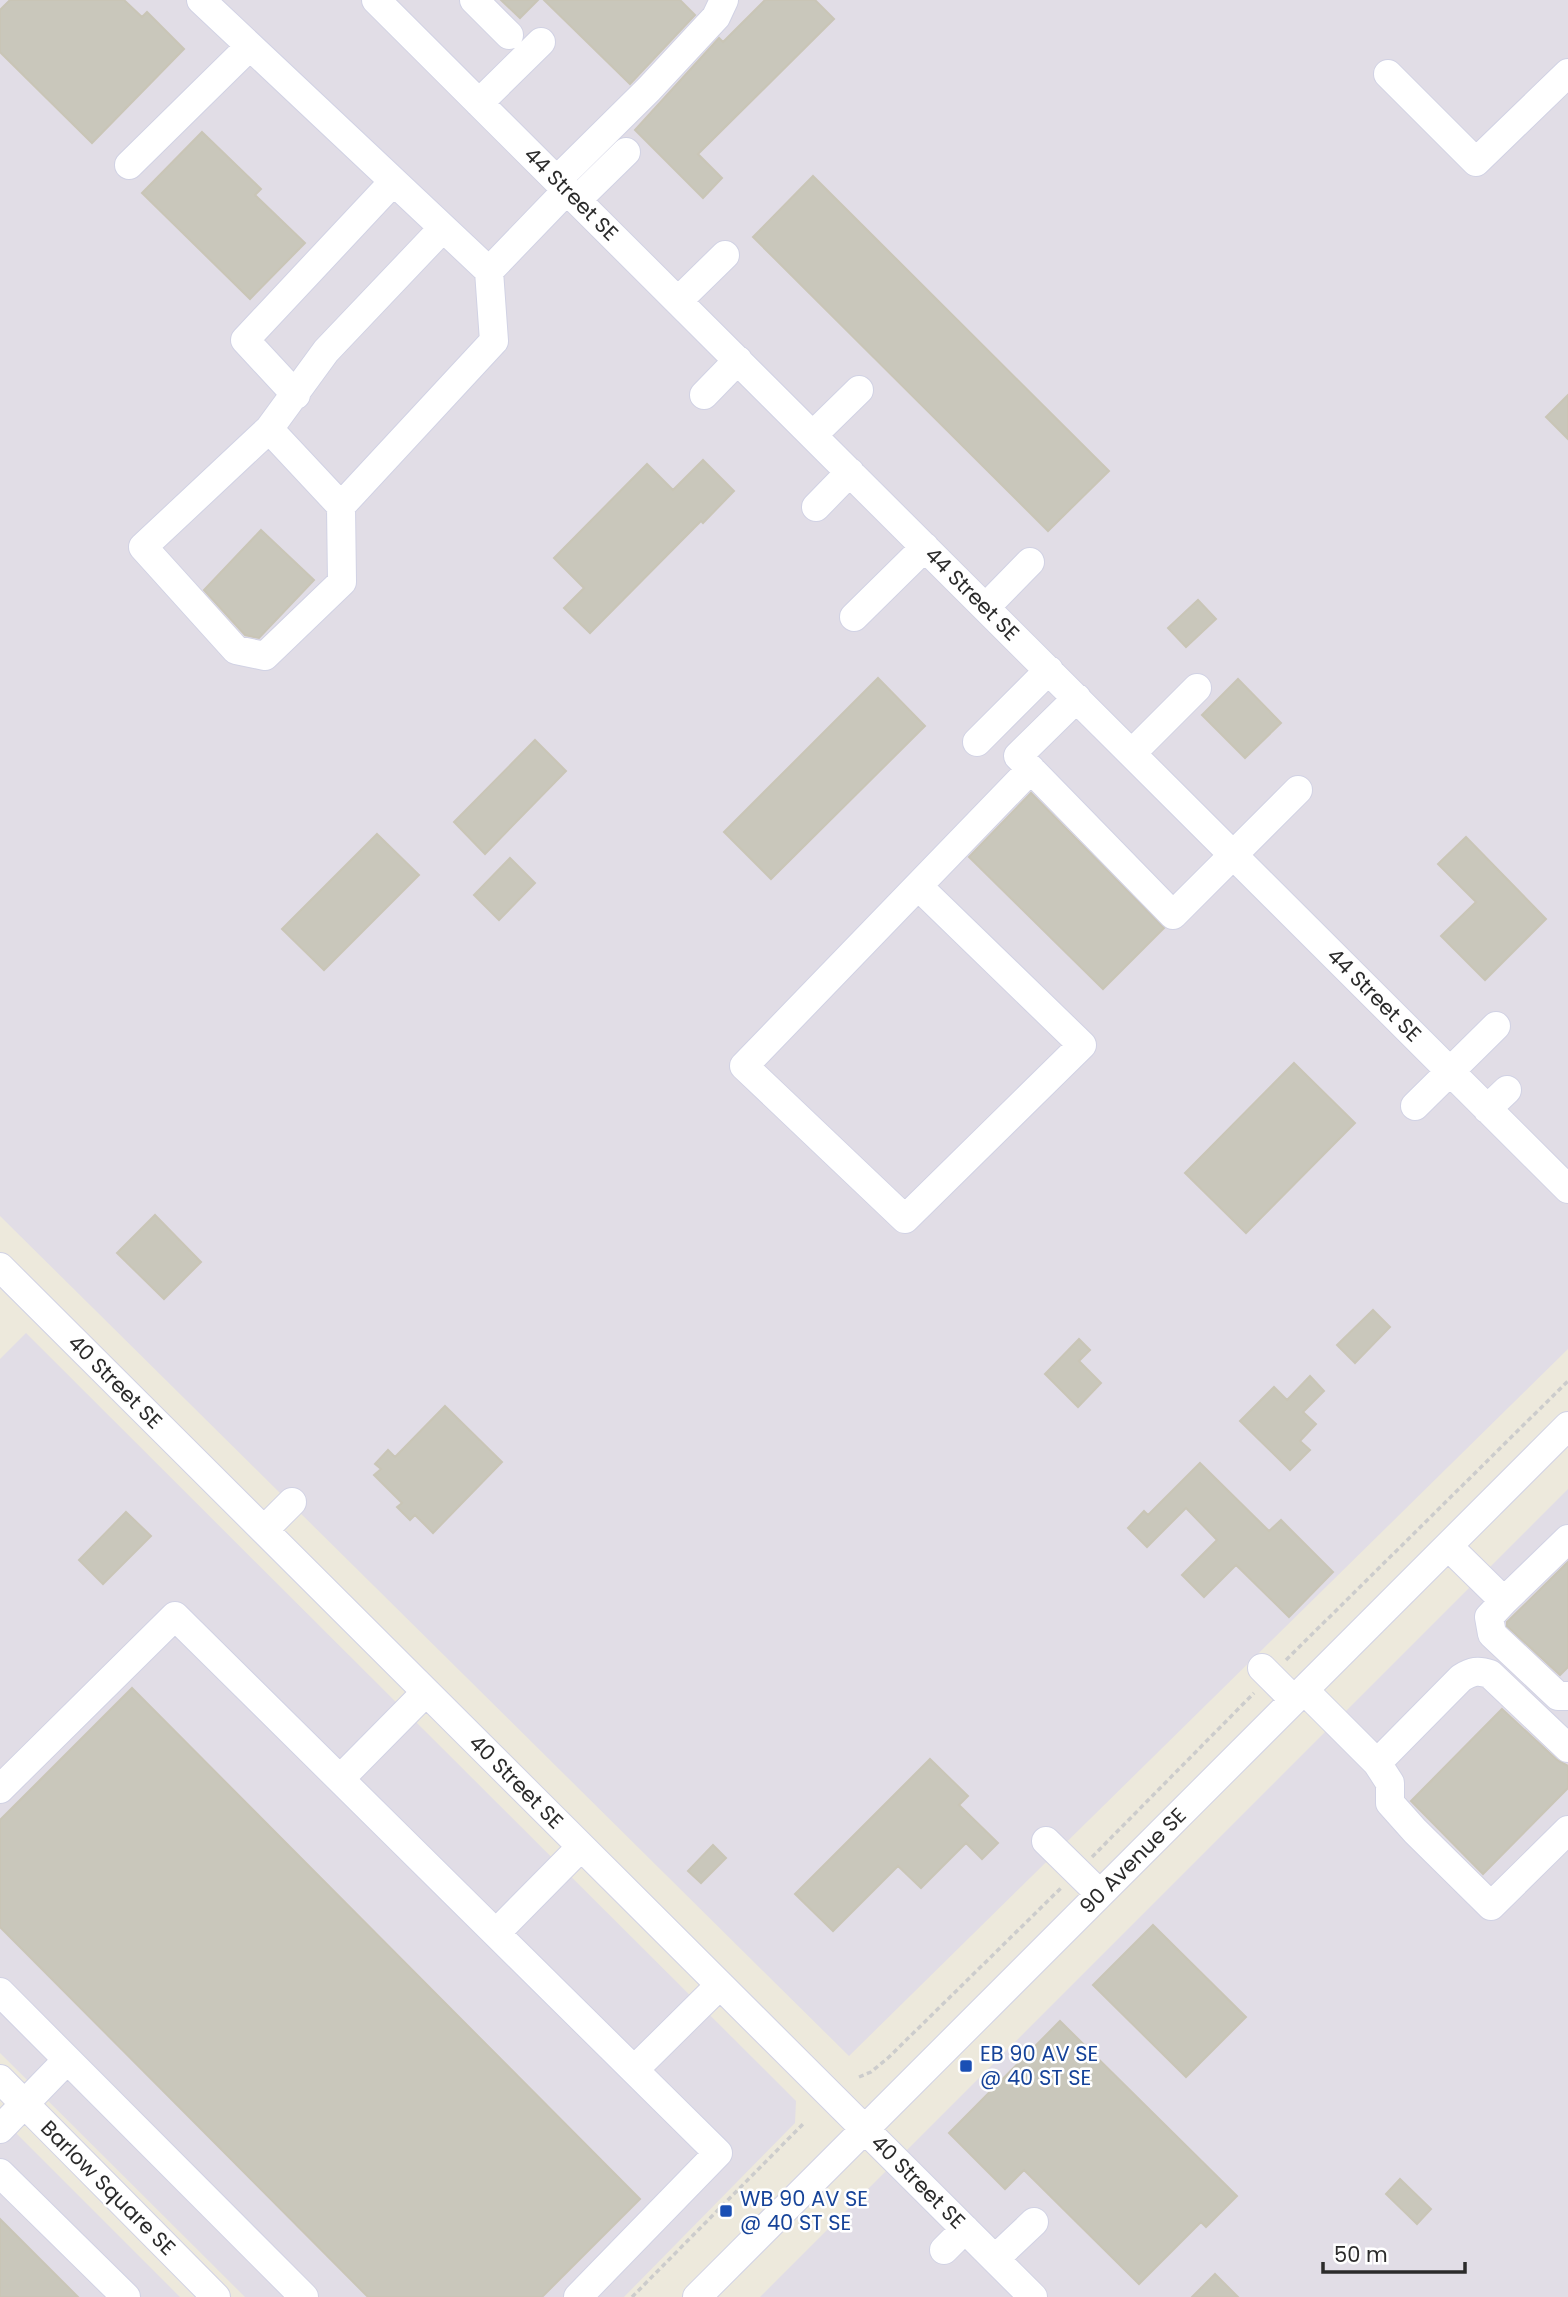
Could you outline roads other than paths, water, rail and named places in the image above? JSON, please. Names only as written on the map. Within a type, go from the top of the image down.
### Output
[{"type":"street","points":[[201,0],[489,271],[494,341],[341,506]]},
{"type":"street","name":"44 Street SE","points":[[376,0],[1450,1072],[1497,1099],[1568,1189]]},
{"type":"street","points":[[474,0],[509,35]]},
{"type":"street","points":[[489,271],[567,190],[649,89],[716,17],[724,0]]},
{"type":"street","points":[[479,103],[541,42]]},
{"type":"street","points":[[130,165],[250,46]]},
{"type":"street","points":[[1388,74],[1476,162],[1568,73]]},
{"type":"street","points":[[567,190],[626,152]]},
{"type":"street","points":[[296,395],[245,340],[393,182]]},
{"type":"street","points":[[269,429],[341,506],[342,582],[265,656],[236,650],[143,547],[269,429],[326,351],[442,229]]},
{"type":"street","points":[[678,301],[725,255]]},
{"type":"street","points":[[704,395],[738,360]]},
{"type":"street","points":[[813,435],[859,390]]},
{"type":"street","points":[[816,506],[850,472]]},
{"type":"street","points":[[854,617],[925,547]]},
{"type":"street","points":[[986,607],[1030,562]]},
{"type":"street","points":[[977,742],[1049,670]]},
{"type":"street","points":[[1132,753],[1197,688]]},
{"type":"street","points":[[1077,698],[1018,756],[1172,915],[1298,790]]},
{"type":"street","points":[[918,886],[1082,1045],[905,1219],[744,1066],[1031,769]]},
{"type":"street","points":[[1415,1106],[1496,1026]]},
{"type":"street","name":"40 Street SE","points":[[0,1267],[1033,2297]]},
{"type":"street","name":"90 Avenue SE","points":[[697,2297],[1568,1426]]},
{"type":"street","points":[[264,1530],[292,1502]]},
{"type":"street","points":[[1568,1539],[1489,1617],[1492,1634],[1558,1696],[1568,1696]]},
{"type":"street","points":[[1448,1546],[1504,1601]]},
{"type":"street","points":[[0,1789],[175,1616],[718,2152],[578,2297]]},
{"type":"street","points":[[1377,1762],[1471,1671],[1490,1674],[1568,1748]]},
{"type":"street","points":[[1266,1672],[1299,1695],[1377,1762],[1390,1783],[1390,1803],[1492,1906],[1568,1830]]},
{"type":"street","points":[[340,1779],[426,1692]]},
{"type":"street","points":[[1046,1841],[1100,1894]]},
{"type":"street","points":[[496,1933],[582,1847]]},
{"type":"street","points":[[634,2070],[720,1985]]},
{"type":"street","points":[[0,1992],[302,2296]]},
{"type":"street","points":[[0,2129],[67,2060]]},
{"type":"street","name":"Barlow Square SE","points":[[0,2079],[216,2297]]},
{"type":"street","points":[[0,2173],[126,2297]]},
{"type":"street","points":[[995,2259],[1034,2221]]},
{"type":"street","points":[[944,2250],[965,2229]]},
{"type":"place","name":"EB 90 AV SE @ 40 ST SE","points":[[966,2066]]},
{"type":"place","name":"WB 90 AV SE @ 40 ST SE","points":[[726,2211]]}]
